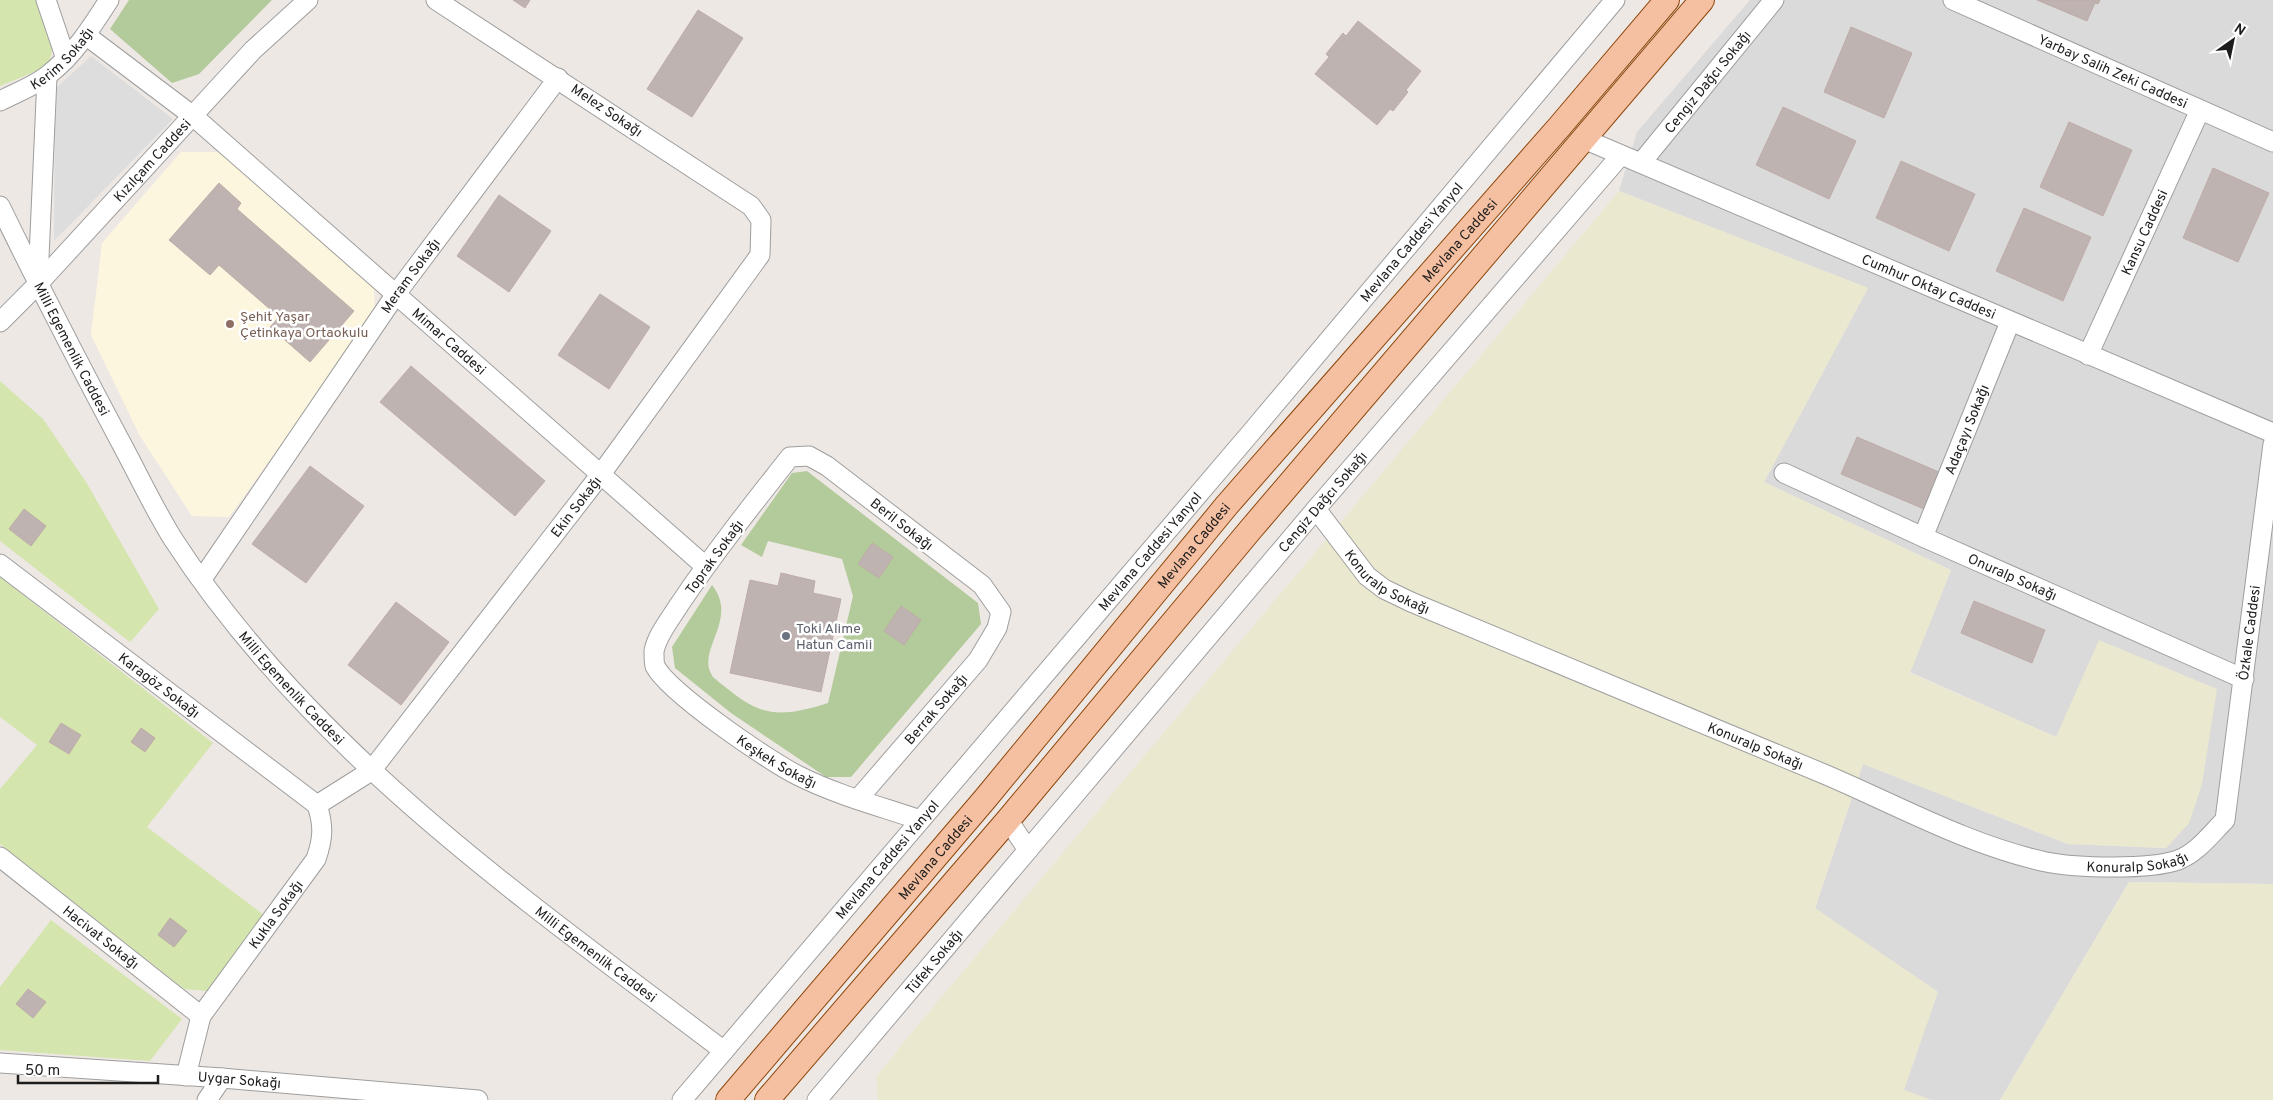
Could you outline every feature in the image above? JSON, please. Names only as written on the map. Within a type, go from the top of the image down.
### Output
[{"type":"main road","name":"Mevlana Caddesi","points":[[728,1100],[985,799],[1227,505],[1560,126],[1667,0]]},
{"type":"main road","name":"Mevlana Caddesi","points":[[767,1100],[1008,820],[1251,528],[1702,0]]},
{"type":"street","points":[[46,0],[66,60]]},
{"type":"street","name":"Kerim Sokağı","points":[[0,101],[47,76],[66,60],[87,36],[108,0]]},
{"type":"street","name":"Kızılçam Caddesi","points":[[0,322],[38,284],[253,50],[308,0]]},
{"type":"street","name":"Melez Sokağı","points":[[436,0],[751,206],[760,220],[762,233]]},
{"type":"street","name":"Mevlana Caddesi Yanyol","points":[[682,1100],[1254,428],[1614,0]]},
{"type":"street","name":"Cengiz Dağcı Sokağı","points":[[1641,163],[1774,0]]},
{"type":"street","name":"Yarbay Salih Zeki Caddesi","points":[[1953,0],[2273,142]]},
{"type":"street","name":"Mimar Caddesi","points":[[87,36],[193,116],[705,566]]},
{"type":"street","points":[[38,284],[47,76]]},
{"type":"street","name":"Meram Sokağı","points":[[202,579],[396,294],[558,78]]},
{"type":"street","name":"Kansu Caddesi","points":[[2088,355],[2200,110]]},
{"type":"street","name":"Cumhur Oktay Caddesi","points":[[1584,139],[2273,433]]},
{"type":"street","name":"Cengiz Dağcı Sokağı","points":[[1028,850],[1316,509],[1621,155]]},
{"type":"street","name":"Milli Egemenlik Caddesi","points":[[0,206],[38,284],[172,537],[235,623],[298,698],[371,771],[476,860],[724,1051]]},
{"type":"street","name":"Ekin Sokağı","points":[[371,771],[601,474],[760,255],[762,233]]},
{"type":"street","name":"Adaçayı Sokağı","points":[[1923,537],[2010,322]]},
{"type":"street","name":"Özkale Caddesi","points":[[2225,820],[2273,444]]},
{"type":"street","name":"Beril Sokağı","points":[[790,457],[809,456],[827,466],[982,585],[1001,612]]},
{"type":"street","name":"Toprak Sokağı","points":[[655,665],[654,651],[659,639],[705,566],[790,457]]},
{"type":"street","name":"Onuralp Sokağı","points":[[1784,473],[1923,537],[2244,678]]},
{"type":"street","name":"Konuralp Sokağı","points":[[1316,509],[1362,570],[1384,589],[1987,844],[2047,862],[2062,864],[2103,867],[2156,864],[2178,860],[2195,851],[2225,820]]},
{"type":"street","name":"Karagöz Sokağı","points":[[0,564],[317,805]]},
{"type":"street","name":"Berrak Sokağı","points":[[858,799],[978,660],[998,628],[1001,612]]},
{"type":"street","name":"Keşkek Sokağı","points":[[655,665],[673,686],[694,704],[756,749],[798,775],[858,799],[920,820]]},
{"type":"street","points":[[317,805],[371,771]]},
{"type":"street","name":"Kukla Sokağı","points":[[186,1076],[201,1016],[316,859],[323,840],[323,822],[317,805]]},
{"type":"street","points":[[1008,820],[1028,850]]},
{"type":"street","name":"Tüfek Sokağı","points":[[817,1100],[1028,850]]},
{"type":"street","name":"Hacivat Sokağı","points":[[0,857],[201,1016]]},
{"type":"street","name":"Uygar Sokağı","points":[[0,1063],[222,1078],[478,1100]]},
{"type":"street","points":[[207,1100],[222,1078]]},
{"type":"shaded area","points":[[1750,0],[2273,0],[2273,884],[2129,882],[2000,1100],[1931,1100],[1903,1090],[1938,992],[1815,909],[1863,764],[2068,844],[2166,848],[2189,823],[2202,784],[2056,737],[1910,672],[1951,570],[1764,482],[1868,288],[1619,191],[1637,132]]},
{"type":"shaded area","points":[[91,56],[173,119],[54,241],[55,89]]},
{"type":"shaded area","name":"Şehit Yaşar Çetinkaya Ortaokulu","points":[[181,152],[219,152],[374,289],[375,314],[229,517],[192,516],[140,436],[91,335],[102,243]]},
{"type":"shaded area","points":[[1619,191],[1868,288],[1764,482],[1951,570],[1910,673],[2056,737],[2099,640],[2217,689],[2202,784],[2189,823],[2166,848],[2068,844],[1863,764],[1815,908],[1938,992],[1904,1090],[1931,1100],[878,1100],[876,1077],[913,1031]]},
{"type":"shaded area","points":[[2129,882],[2273,884],[2273,1100],[2000,1100]]},
{"type":"green space","points":[[0,0],[38,0],[53,44],[49,66],[0,86]]},
{"type":"green space","points":[[129,0],[272,0],[199,74],[172,83],[110,29]]},
{"type":"green space","points":[[0,381],[43,419],[86,482],[159,609],[130,642],[0,541]]},
{"type":"green space","points":[[807,471],[978,603],[981,624],[851,777],[826,777],[731,713],[675,668],[672,647],[712,585],[719,598],[721,610],[720,623],[709,657],[709,667],[713,677],[742,699],[766,711],[792,712],[828,703],[853,596],[842,559],[768,541],[762,557],[741,545],[792,473]]},
{"type":"green space","points":[[0,577],[213,743],[147,827],[264,915],[207,991],[184,989],[0,844],[0,789],[37,745],[0,717]]},
{"type":"green space","points":[[51,920],[182,1019],[150,1061],[0,1050],[0,987]]},
{"type":"building","points":[[513,0],[530,0],[525,8]]},
{"type":"building","points":[[2037,0],[2100,0],[2098,4],[2095,3],[2087,21]]},
{"type":"building","points":[[698,10],[743,38],[692,117],[647,89]]},
{"type":"building","points":[[1358,21],[1421,71],[1393,111],[1390,109],[1377,125],[1315,74],[1329,57],[1326,54],[1343,33],[1346,36]]},
{"type":"building","points":[[1851,27],[1912,53],[1884,118],[1824,92]]},
{"type":"building","points":[[1783,107],[1856,141],[1829,199],[1756,165]]},
{"type":"building","points":[[2069,122],[2132,150],[2103,216],[2040,187]]},
{"type":"building","points":[[1901,161],[1975,194],[1949,251],[1876,218]]},
{"type":"building","points":[[2213,168],[2269,193],[2238,262],[2183,238]]},
{"type":"building","points":[[219,183],[241,203],[237,209],[354,311],[310,362],[270,327],[279,317],[219,265],[210,275],[169,240]]},
{"type":"building","points":[[499,195],[551,231],[509,292],[457,256]]},
{"type":"building","points":[[2024,208],[2091,237],[2063,301],[1996,271]]},
{"type":"building","points":[[600,294],[650,327],[609,389],[558,355]]},
{"type":"building","points":[[411,366],[545,481],[515,516],[380,402]]},
{"type":"building","points":[[1857,437],[1939,472],[1924,509],[1841,474]]},
{"type":"building","points":[[310,466],[364,506],[306,583],[252,544]]},
{"type":"building","points":[[24,509],[46,526],[31,546],[9,529]]},
{"type":"building","points":[[872,543],[893,557],[879,578],[858,564]]},
{"type":"building","name":"Toki Alime Hatun Camii","points":[[781,573],[815,581],[813,593],[841,599],[821,692],[730,673],[750,580],[778,586]]},
{"type":"building","points":[[1974,601],[2045,630],[2032,663],[1961,633]]},
{"type":"building","points":[[396,602],[449,642],[401,705],[348,665]]},
{"type":"building","points":[[901,606],[921,620],[904,645],[884,631]]},
{"type":"building","points":[[61,723],[81,735],[69,754],[49,742]]},
{"type":"building","points":[[141,728],[155,738],[145,752],[131,742]]},
{"type":"building","points":[[170,918],[187,931],[174,947],[158,935]]},
{"type":"building","points":[[28,989],[46,1002],[33,1018],[16,1004]]},
{"type":"place","name":"Şehit Yaşar Çetinkaya Ortaokulu","points":[[230,324]]},
{"type":"place","name":"Toki Alime Hatun Camii","points":[[786,636]]}]
